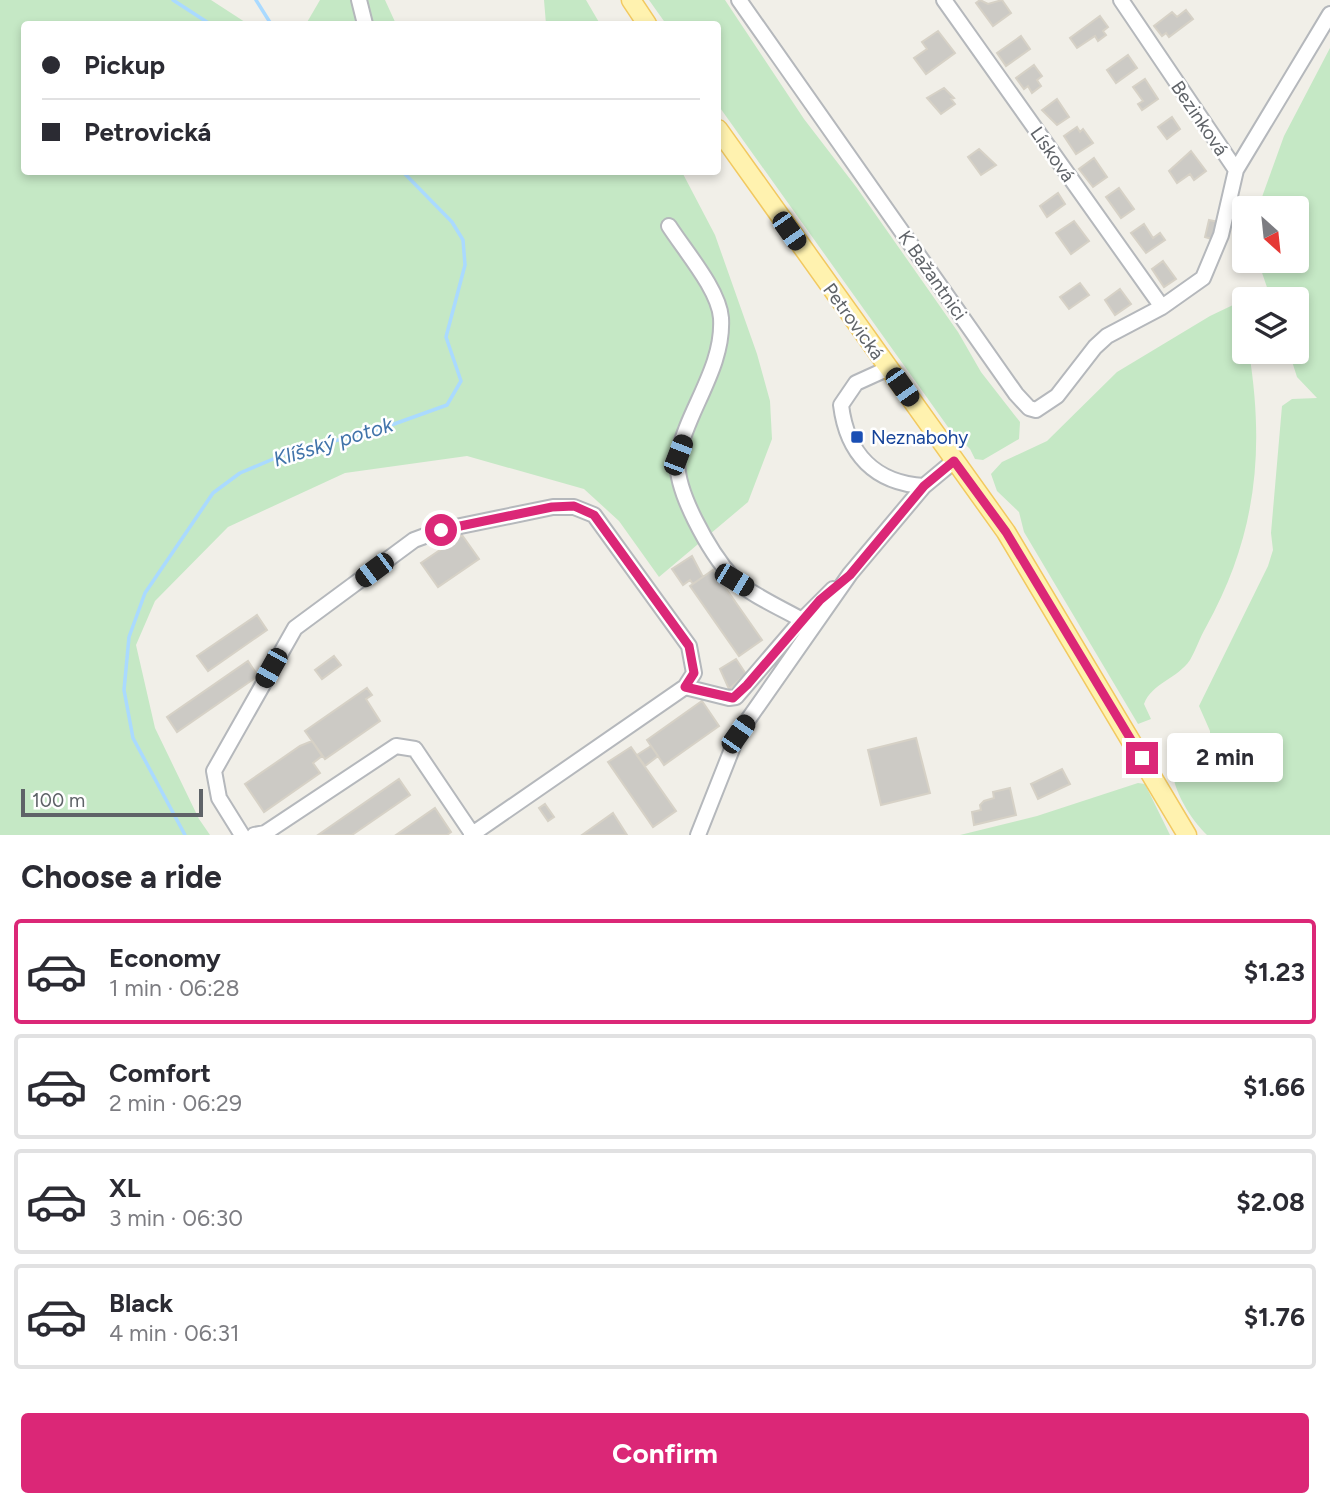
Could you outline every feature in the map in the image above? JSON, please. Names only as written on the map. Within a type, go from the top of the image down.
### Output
[{"type":"main road","points":[[631,0],[645,21]]},
{"type":"main road","name":"Petrovická","points":[[721,133],[1006,532],[1187,835]]},
{"type":"street","points":[[359,0],[364,21]]},
{"type":"street","name":"K Bažantnici","points":[[739,0],[1029,408],[1038,409],[1058,396],[1095,347],[1107,336],[1162,307]]},
{"type":"street","name":"Lísková","points":[[944,0],[1162,307]]},
{"type":"street","name":"Bezinková","points":[[1121,0],[1236,170],[1221,235],[1203,278],[1162,307]]},
{"type":"street","points":[[1236,170],[1330,15]]},
{"type":"street","points":[[669,226],[718,302],[721,320],[716,356],[678,455],[677,477],[687,506],[734,580],[802,620]]},
{"type":"street","points":[[889,368],[856,383],[841,405],[843,426],[867,464],[880,476],[902,485],[924,486]]},
{"type":"street","points":[[698,835],[738,734],[850,575],[924,486],[954,461]]},
{"type":"street","points":[[242,835],[219,798],[214,771],[282,647],[295,628],[414,540],[441,530],[552,507],[574,506],[594,515],[689,646],[694,673],[685,687],[472,835],[415,749],[396,746],[265,833],[254,835]]},
{"type":"street","points":[[685,687],[729,698],[736,696],[802,620],[850,575]]},
{"type":"green space","points":[[0,0],[211,0],[243,21],[21,21],[21,175],[684,175],[715,235],[757,354],[770,401],[772,439],[748,502],[659,577],[619,521],[584,489],[467,456],[345,473],[228,527],[155,601],[136,645],[155,728],[199,819],[210,835],[0,835]]},
{"type":"green space","points":[[320,0],[385,0],[395,21],[308,21]]},
{"type":"green space","points":[[544,0],[586,0],[598,21],[546,21]]},
{"type":"green space","points":[[649,0],[725,0],[804,119],[857,188],[958,332],[981,372],[1020,422],[1019,439],[983,460],[975,459],[970,449],[948,427],[721,109],[721,21],[664,21]]},
{"type":"green space","points":[[1330,48],[1330,835],[1207,835],[1180,798],[1173,775],[1174,754],[1199,748],[1210,738],[1210,731],[1199,706],[1268,566],[1273,550],[1271,533],[1282,406],[1292,399],[1317,398],[1297,377],[1293,364],[1309,364],[1309,287],[1267,287],[1262,273],[1309,273],[1309,196],[1262,196],[1284,136]]},
{"type":"green space","points":[[1232,305],[1232,364],[1251,364],[1256,459],[1246,527],[1223,593],[1190,660],[1148,697],[1144,704],[1151,719],[1138,724],[1024,532],[1019,512],[997,491],[991,474],[1002,462],[1047,441],[1117,372]]},
{"type":"green space","points":[[1138,783],[1145,784],[1170,835],[960,835],[1037,816]]},
{"type":"building","points":[[980,0],[988,4],[1002,0],[1011,13],[993,26],[976,3]]},
{"type":"building","points":[[1186,10],[1193,19],[1169,37],[1166,33],[1162,36],[1154,26],[1172,12],[1177,17]]},
{"type":"building","points":[[1100,16],[1108,27],[1103,31],[1106,35],[1098,41],[1095,36],[1077,48],[1070,38]]},
{"type":"building","points":[[938,31],[955,53],[926,74],[914,58],[927,49],[922,42]]},
{"type":"building","points":[[1021,36],[1030,49],[1006,66],[997,53]]},
{"type":"building","points":[[1128,55],[1137,68],[1116,83],[1107,70]]},
{"type":"building","points":[[1034,65],[1042,76],[1037,80],[1041,86],[1032,93],[1028,86],[1024,89],[1016,78]]},
{"type":"building","points":[[1145,79],[1158,99],[1142,110],[1138,104],[1143,101],[1133,87]]},
{"type":"building","points":[[944,88],[954,98],[951,99],[955,104],[941,114],[927,98]]},
{"type":"building","points":[[1057,99],[1069,117],[1057,125],[1042,110]]},
{"type":"building","points":[[1172,117],[1180,129],[1167,139],[1158,127]]},
{"type":"building","points":[[1077,127],[1080,132],[1083,129],[1093,143],[1076,154],[1064,136]]},
{"type":"building","points":[[979,149],[996,165],[981,175],[968,157]]},
{"type":"building","points":[[1191,151],[1206,171],[1194,180],[1190,174],[1177,183],[1169,171]]},
{"type":"building","points":[[1094,158],[1107,177],[1093,187],[1079,169]]},
{"type":"building","points":[[1119,188],[1134,209],[1121,218],[1106,197]]},
{"type":"building","points":[[1058,193],[1065,204],[1047,217],[1040,206]]},
{"type":"building","points":[[1209,220],[1219,222],[1215,240],[1205,237]]},
{"type":"building","points":[[1074,221],[1089,241],[1071,254],[1056,233]]},
{"type":"building","points":[[1144,224],[1153,238],[1160,233],[1165,240],[1146,253],[1131,233]]},
{"type":"building","points":[[1163,261],[1176,279],[1164,287],[1152,269]]},
{"type":"building","points":[[1080,283],[1089,295],[1069,309],[1060,297]]},
{"type":"building","points":[[1120,289],[1131,304],[1115,315],[1105,300]]},
{"type":"building","points":[[462,535],[479,559],[438,587],[421,563]]},
{"type":"building","points":[[692,556],[703,577],[693,584],[690,580],[683,585],[672,569]]},
{"type":"building","points":[[713,570],[762,640],[739,656],[690,586]]},
{"type":"building","points":[[257,615],[267,630],[208,671],[197,656]]},
{"type":"building","points":[[334,656],[341,665],[322,679],[315,670]]},
{"type":"building","points":[[736,659],[746,674],[729,689],[720,669]]},
{"type":"building","points":[[248,661],[258,676],[177,732],[167,717]]},
{"type":"building","points":[[367,688],[372,695],[366,699],[380,721],[325,759],[305,731]]},
{"type":"building","points":[[702,701],[719,726],[664,765],[647,740]]},
{"type":"building","points":[[916,738],[930,793],[881,805],[868,750]]},
{"type":"building","points":[[312,741],[322,756],[313,763],[320,773],[264,812],[245,784],[300,746]]},
{"type":"building","points":[[651,746],[658,756],[645,766],[637,755]]},
{"type":"building","points":[[631,747],[676,811],[653,827],[608,762]]},
{"type":"building","points":[[1062,769],[1070,784],[1038,799],[1031,784]]},
{"type":"building","points":[[399,779],[410,795],[352,835],[318,835]]},
{"type":"building","points":[[1010,788],[1016,815],[974,825],[972,812],[981,810],[980,805],[984,801],[994,798],[993,792]]},
{"type":"building","points":[[545,804],[554,817],[548,821],[539,808]]},
{"type":"building","points":[[435,808],[451,832],[447,835],[396,835]]},
{"type":"building","points":[[613,813],[627,835],[582,835]]},
{"type":"waterway","name":"Klíšský potok","points":[[173,0],[205,21]]},
{"type":"waterway","points":[[256,0],[269,21]]},
{"type":"waterway","name":"Klíšský potok","points":[[185,835],[133,738],[124,690],[129,637],[145,593],[213,493],[240,473],[285,454],[383,428],[447,405],[461,381],[446,337],[465,265],[463,240],[452,222],[406,175]]},
{"type":"place","name":"Neznabohy","points":[[857,437]]},
{"type":"route","points":[[441,530],[552,507],[574,506],[594,515],[689,646],[694,673],[685,687],[733,698],[820,600],[850,575],[924,486],[954,461],[1006,532],[1142,758]]}]
